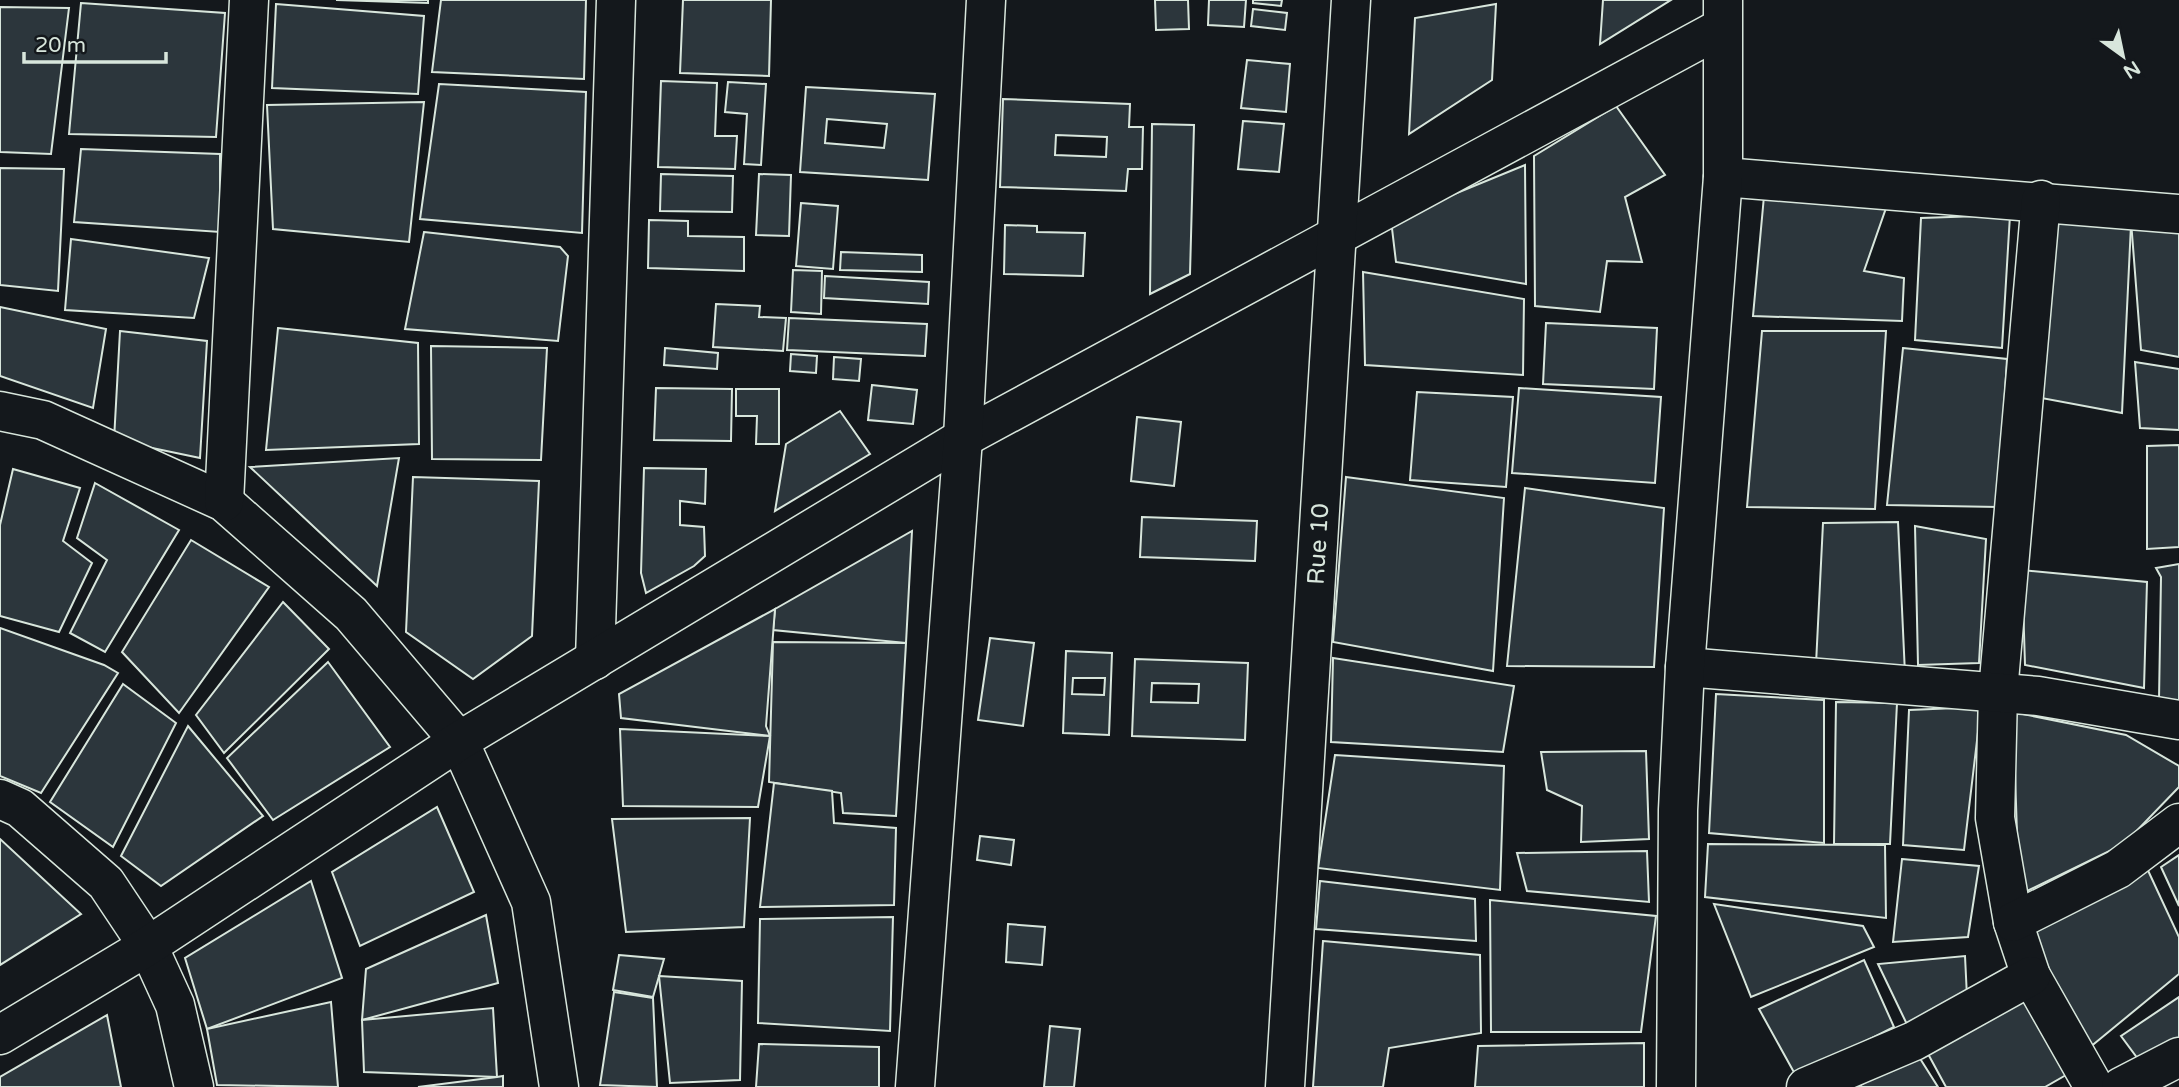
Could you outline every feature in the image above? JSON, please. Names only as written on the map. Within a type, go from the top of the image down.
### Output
[{"type":"street","points":[[224,502],[249,0]]},
{"type":"street","points":[[595,660],[616,0]]},
{"type":"street","points":[[915,1087],[963,438],[986,0]]},
{"type":"street","name":"Rue 10","points":[[1285,1087],[1351,0]]},
{"type":"street","points":[[0,1035],[148,946],[459,741],[963,438],[1338,236],[1722,14],[1723,177],[1685,667],[1678,810],[1676,1087]]},
{"type":"street","points":[[1723,177],[2041,200],[2179,214]]},
{"type":"street","points":[[2041,200],[1998,692],[1995,818],[2013,922],[2031,976],[2094,1087]]},
{"type":"street","points":[[0,411],[43,419],[224,502],[351,614],[459,741],[531,902],[559,1087]]},
{"type":"street","points":[[1685,667],[1998,692],[2128,709],[2179,720]]},
{"type":"street","points":[[0,799],[20,808],[106,883],[148,946],[176,1005],[194,1087]]},
{"type":"street","points":[[2013,922],[2118,869],[2179,823]]},
{"type":"street","points":[[1806,1087],[1914,1041],[2031,976]]},
{"type":"street","points":[[2121,1087],[2179,1057]]},
{"type":"building","points":[[336,0],[428,0],[428,3]]},
{"type":"building","points":[[441,0],[586,0],[584,79],[432,72]]},
{"type":"building","points":[[683,0],[771,0],[769,76],[680,73]]},
{"type":"building","points":[[1155,0],[1188,0],[1189,29],[1156,30]]},
{"type":"building","points":[[1209,0],[1246,0],[1244,27],[1208,25]]},
{"type":"building","points":[[1253,0],[1282,0],[1281,6],[1253,3]]},
{"type":"building","points":[[1603,0],[1671,0],[1600,44]]},
{"type":"building","points":[[81,3],[225,13],[216,137],[69,134]]},
{"type":"building","points":[[276,4],[424,16],[418,94],[272,88]]},
{"type":"building","points":[[1496,4],[1492,80],[1409,134],[1415,18]]},
{"type":"building","points":[[0,7],[69,8],[51,154],[0,152]]},
{"type":"building","points":[[1253,9],[1287,13],[1285,30],[1251,26]]},
{"type":"building","points":[[1247,60],[1290,64],[1286,112],[1241,108]]},
{"type":"building","points":[[661,81],[717,83],[715,136],[737,136],[735,169],[658,167]]},
{"type":"building","points":[[728,82],[766,84],[761,165],[744,164],[747,114],[725,112]]},
{"type":"building","points":[[439,84],[586,92],[582,233],[420,219]]},
{"type":"building","points":[[806,87],[935,94],[928,180],[800,172]],"holes":[[[827,119],[887,124],[884,148],[825,143]]]},
{"type":"building","points":[[1003,99],[1130,104],[1129,127],[1143,127],[1142,169],[1128,169],[1126,191],[1000,187]],"holes":[[[1056,135],[1107,137],[1106,157],[1055,155]]]},
{"type":"building","points":[[424,102],[409,242],[273,229],[267,105]]},
{"type":"building","points":[[1616,106],[1665,175],[1625,197],[1642,262],[1607,261],[1600,312],[1535,306],[1534,156]]},
{"type":"building","points":[[1243,121],[1284,124],[1279,172],[1238,169]]},
{"type":"building","points":[[1152,124],[1194,125],[1190,274],[1150,294]]},
{"type":"building","points":[[81,149],[220,154],[220,232],[74,222]]},
{"type":"building","points":[[1525,165],[1526,284],[1396,262],[1391,220]]},
{"type":"building","points":[[0,168],[64,169],[58,291],[0,285]]},
{"type":"building","points":[[661,174],[733,176],[732,212],[660,211]]},
{"type":"building","points":[[759,174],[791,175],[789,236],[756,235]]},
{"type":"building","points":[[1764,196],[1886,208],[1864,271],[1904,278],[1902,321],[1753,316]]},
{"type":"building","points":[[801,203],[838,206],[833,269],[796,266]]},
{"type":"building","points":[[2010,215],[2002,348],[1915,340],[1921,218]]},
{"type":"building","points":[[649,220],[688,221],[688,236],[744,237],[744,271],[648,268]]},
{"type":"building","points":[[2049,221],[2131,225],[2122,413],[2036,397]]},
{"type":"building","points":[[2131,221],[2179,225],[2179,357],[2141,350]]},
{"type":"building","points":[[1005,225],[1037,226],[1037,232],[1085,233],[1083,276],[1004,274]]},
{"type":"building","points":[[424,232],[560,247],[568,256],[558,341],[405,329]]},
{"type":"building","points":[[71,239],[209,258],[194,318],[65,310]]},
{"type":"building","points":[[841,252],[922,255],[922,272],[840,270]]},
{"type":"building","points":[[793,270],[822,271],[821,314],[791,312]]},
{"type":"building","points":[[1363,272],[1524,299],[1523,375],[1365,365]]},
{"type":"building","points":[[825,276],[929,282],[928,304],[824,298]]},
{"type":"building","points":[[716,304],[760,306],[759,317],[786,318],[783,351],[713,347]]},
{"type":"building","points":[[0,307],[106,329],[93,408],[0,376]]},
{"type":"building","points":[[789,318],[927,324],[925,356],[787,350]]},
{"type":"building","points":[[1546,323],[1657,328],[1654,389],[1543,384]]},
{"type":"building","points":[[278,328],[418,343],[419,444],[266,450]]},
{"type":"building","points":[[120,331],[207,341],[200,458],[114,440]]},
{"type":"building","points":[[1762,331],[1886,331],[1875,509],[1747,507]]},
{"type":"building","points":[[431,346],[547,348],[541,460],[432,459]]},
{"type":"building","points":[[665,348],[718,353],[717,369],[664,365]]},
{"type":"building","points":[[1903,348],[2007,359],[1998,507],[1887,505]]},
{"type":"building","points":[[791,354],[817,356],[816,373],[790,371]]},
{"type":"building","points":[[834,357],[861,359],[859,381],[833,379]]},
{"type":"building","points":[[2135,362],[2179,369],[2179,430],[2140,428]]},
{"type":"building","points":[[872,385],[917,390],[913,424],[868,420]]},
{"type":"building","points":[[656,388],[732,389],[731,441],[654,440]]},
{"type":"building","points":[[1519,388],[1661,397],[1655,483],[1512,473]]},
{"type":"building","points":[[736,389],[779,389],[779,444],[756,444],[757,416],[736,416]]},
{"type":"building","points":[[1417,392],[1513,397],[1506,487],[1410,480]]},
{"type":"building","points":[[840,411],[870,454],[775,511],[786,444]]},
{"type":"building","points":[[1137,417],[1181,422],[1174,486],[1131,481]]},
{"type":"building","points":[[2179,445],[2179,547],[2147,549],[2147,446]]},
{"type":"building","points":[[399,458],[377,586],[250,467]]},
{"type":"building","points":[[644,468],[706,469],[705,504],[680,501],[680,525],[704,527],[705,556],[694,566],[646,593],[641,573]]},
{"type":"building","points":[[13,469],[80,488],[63,541],[92,563],[59,632],[0,616],[0,525]]},
{"type":"building","points":[[413,477],[539,481],[532,636],[473,679],[406,632]]},
{"type":"building","points":[[1346,477],[1504,498],[1493,671],[1333,642]]},
{"type":"building","points":[[95,483],[179,530],[105,652],[70,633],[107,560],[77,538]]},
{"type":"building","points":[[1525,488],[1664,508],[1654,667],[1507,666]]},
{"type":"building","points":[[1142,517],[1257,521],[1255,561],[1140,557]]},
{"type":"building","points":[[1898,522],[1905,674],[1816,664],[1823,523]]},
{"type":"building","points":[[1915,526],[1986,539],[1979,663],[1918,665]]},
{"type":"building","points":[[912,531],[906,643],[773,630],[775,609]]},
{"type":"building","points":[[191,540],[269,587],[179,713],[122,652]]},
{"type":"building","points":[[2179,564],[2179,701],[2159,700],[2161,577],[2156,568]]},
{"type":"building","points":[[2022,570],[2147,582],[2144,688],[2025,665]]},
{"type":"building","points":[[283,602],[329,649],[224,753],[196,715]]},
{"type":"building","points":[[775,609],[766,726],[770,736],[621,718],[619,694]]},
{"type":"building","points":[[0,628],[104,665],[118,673],[41,793],[0,776]]},
{"type":"building","points":[[990,638],[1034,643],[1023,726],[978,720]]},
{"type":"building","points":[[773,642],[906,643],[896,816],[843,813],[841,793],[769,782]]},
{"type":"building","points":[[1066,651],[1112,653],[1109,735],[1063,733]],"holes":[[[1073,678],[1105,678],[1104,695],[1072,694]]]},
{"type":"building","points":[[1333,658],[1514,686],[1503,752],[1331,742]]},
{"type":"building","points":[[1135,659],[1248,663],[1245,740],[1132,736]],"holes":[[[1152,683],[1199,684],[1198,703],[1151,702]]]},
{"type":"building","points":[[328,662],[390,747],[273,820],[227,758]]},
{"type":"building","points":[[123,684],[176,723],[113,847],[50,802]]},
{"type":"building","points":[[1716,694],[1824,700],[1824,843],[1709,833]]},
{"type":"building","points":[[1836,702],[1897,703],[1890,844],[1834,844]]},
{"type":"building","points":[[1981,707],[1964,850],[1903,845],[1909,710]]},
{"type":"building","points":[[2013,712],[2126,735],[2179,766],[2179,787],[2124,844],[2019,895]]},
{"type":"building","points":[[188,726],[263,816],[161,886],[121,856]]},
{"type":"building","points":[[620,729],[770,736],[758,807],[623,806]]},
{"type":"building","points":[[1646,751],[1649,839],[1581,842],[1582,806],[1547,790],[1541,752]]},
{"type":"building","points":[[1335,755],[1504,766],[1500,890],[1318,868]]},
{"type":"building","points":[[774,783],[832,791],[834,823],[896,828],[894,905],[760,907]]},
{"type":"building","points":[[437,807],[474,892],[360,946],[332,872]]},
{"type":"building","points":[[750,818],[744,927],[626,932],[612,819]]},
{"type":"building","points":[[980,836],[1014,840],[1011,865],[977,860]]},
{"type":"building","points":[[0,839],[81,914],[0,965]]},
{"type":"building","points":[[1708,844],[1885,845],[1886,918],[1705,897]]},
{"type":"building","points":[[1647,851],[1649,902],[1527,891],[1517,853]]},
{"type":"building","points":[[2179,855],[2179,906],[2161,867]]},
{"type":"building","points":[[1902,859],[1979,866],[1968,937],[1893,942]]},
{"type":"building","points":[[2145,864],[2179,937],[2179,974],[2089,1048],[2028,932]]},
{"type":"building","points":[[311,881],[342,978],[207,1029],[185,958]]},
{"type":"building","points":[[1320,881],[1475,899],[1476,941],[1316,929]]},
{"type":"building","points":[[1490,900],[1656,916],[1641,1032],[1491,1032]]},
{"type":"building","points":[[1714,904],[1863,926],[1874,947],[1751,997]]},
{"type":"building","points":[[486,915],[498,983],[362,1020],[366,969]]},
{"type":"building","points":[[893,917],[890,1031],[758,1023],[760,919]]},
{"type":"building","points":[[1008,924],[1045,927],[1042,965],[1006,962]]},
{"type":"building","points":[[1323,941],[1480,955],[1481,1033],[1389,1048],[1383,1087],[1313,1087]]},
{"type":"building","points":[[619,955],[664,959],[653,997],[613,990]]},
{"type":"building","points":[[1965,956],[1967,997],[1914,1039],[1878,964]]},
{"type":"building","points":[[1864,960],[1894,1027],[1796,1076],[1759,1009]]},
{"type":"building","points":[[659,976],[742,981],[740,1080],[670,1083]]},
{"type":"building","points":[[2025,989],[2073,1071],[2045,1087],[1946,1087],[1927,1052]]},
{"type":"building","points":[[614,992],[653,998],[657,1087],[600,1085]]},
{"type":"building","points":[[2179,997],[2179,1043],[2141,1063],[2121,1036]]},
{"type":"building","points":[[331,1002],[338,1087],[217,1085],[207,1029]]},
{"type":"building","points":[[493,1008],[497,1077],[364,1072],[362,1020]]},
{"type":"building","points":[[107,1015],[121,1087],[0,1087],[0,1077]]},
{"type":"building","points":[[1050,1026],[1080,1029],[1074,1087],[1044,1087]]},
{"type":"building","points":[[1644,1043],[1644,1087],[1475,1087],[1478,1046]]},
{"type":"building","points":[[759,1044],[879,1047],[879,1087],[756,1087]]},
{"type":"building","points":[[1914,1049],[1938,1087],[1858,1087]]},
{"type":"building","points":[[503,1076],[503,1087],[418,1087],[497,1077]]}]
